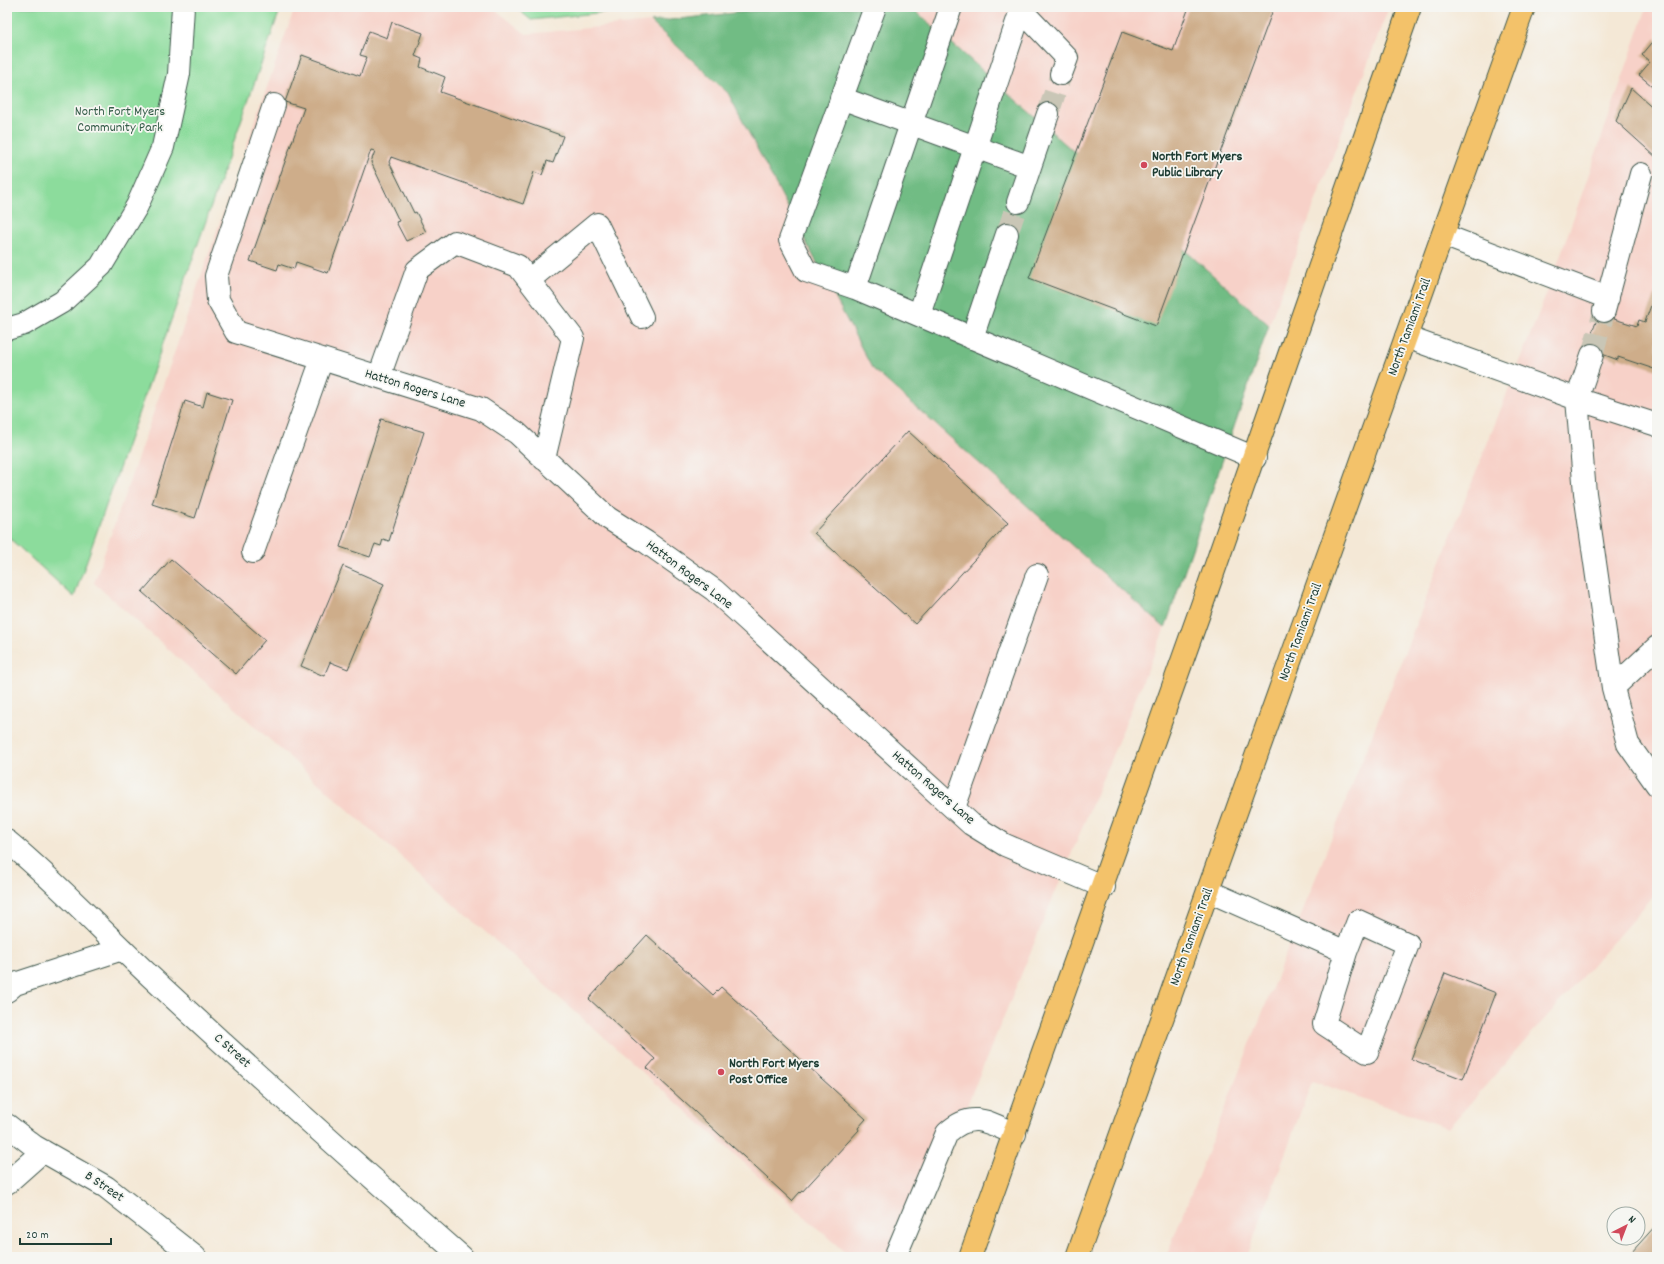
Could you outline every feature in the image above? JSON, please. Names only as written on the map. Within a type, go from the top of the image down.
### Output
[{"type":"main road","points":[[970,1257],[1104,887],[1255,458],[1410,7]]},
{"type":"main road","name":"North Tamiami Trail","points":[[1077,1257],[1524,7]]},
{"type":"street","points":[[7,329],[24,324],[62,302],[101,266],[137,206],[163,147],[179,74],[183,7]]},
{"type":"street","points":[[875,7],[790,240],[806,271],[855,288],[1255,458]]},
{"type":"street","points":[[855,288],[951,7]]},
{"type":"street","points":[[919,315],[1021,9],[1067,58],[1062,74]]},
{"type":"street","points":[[841,98],[1030,167]]},
{"type":"street","name":"Hatton Rogers Lane","points":[[274,105],[216,276],[218,300],[236,332],[480,409],[517,433],[608,518],[646,542],[714,590],[971,824],[1004,845],[1104,887]]},
{"type":"street","points":[[1018,202],[1048,114]]},
{"type":"street","points":[[1443,235],[1606,305],[1641,174]]},
{"type":"street","points":[[529,280],[597,224],[642,317]]},
{"type":"street","points":[[972,338],[1007,234]]},
{"type":"street","points":[[379,377],[417,270],[455,242],[518,266],[573,338],[544,459]]},
{"type":"street","points":[[1406,336],[1577,398],[1657,425]]},
{"type":"street","points":[[1592,355],[1577,398],[1585,493],[1613,688],[1628,744],[1657,785]]},
{"type":"street","points":[[253,552],[322,359]]},
{"type":"street","points":[[954,808],[1037,575]]},
{"type":"street","points":[[1613,688],[1657,647]]},
{"type":"street","name":"C Street","points":[[7,841],[62,890],[122,949],[375,1181],[462,1257]]},
{"type":"street","points":[[1208,891],[1346,952]]},
{"type":"street","points":[[1358,921],[1408,944],[1367,1052],[1324,1024],[1346,952],[1358,921]]},
{"type":"street","points":[[7,991],[15,984],[122,949]]},
{"type":"street","points":[[895,1257],[947,1133],[958,1123],[980,1119],[1015,1134]]},
{"type":"street","name":"B Street","points":[[7,1125],[43,1151],[106,1187],[195,1257]]},
{"type":"street","points":[[7,1183],[43,1151]]},
{"type":"shaded area","points":[[295,7],[492,7],[526,34],[651,22],[728,93],[872,368],[1165,628],[904,1257],[850,1257],[94,583]]},
{"type":"shaded area","points":[[911,7],[1389,7],[1269,325]]},
{"type":"shaded area","points":[[1647,7],[1657,7],[1657,892],[1448,1128],[1312,1081],[1247,1257],[1166,1257],[1553,277]]},
{"type":"green space","name":"North Fort Myers Community Park","points":[[7,7],[281,7],[74,597],[7,536]]},
{"type":"green space","points":[[515,7],[653,7],[531,20]]},
{"type":"green space","points":[[790,7],[911,7],[1269,325],[1165,628],[872,368],[728,93],[651,22]]},
{"type":"building","name":"North Fort Myers Public Library","points":[[1189,7],[1274,7],[1156,326],[1029,278],[1122,32],[1173,51]]},
{"type":"building","points":[[392,22],[423,33],[415,56],[422,59],[420,67],[445,77],[440,92],[563,136],[553,163],[547,161],[542,175],[534,172],[523,204],[391,157],[389,162],[414,213],[416,212],[426,232],[406,241],[396,222],[399,221],[371,162],[375,151],[371,150],[328,273],[296,262],[294,269],[279,264],[277,270],[250,261],[304,108],[285,102],[302,55],[360,76],[367,57],[360,55],[369,31],[387,38]]},
{"type":"building","points":[[1657,37],[1657,90],[1639,75],[1650,62],[1642,55]]},
{"type":"building","points":[[1631,88],[1657,111],[1657,158],[1616,121]]},
{"type":"building","points":[[1657,289],[1657,370],[1618,357],[1618,360],[1602,354],[1585,352],[1600,311],[1615,316],[1614,319],[1637,326],[1639,320],[1645,322]]},
{"type":"building","points":[[207,392],[232,400],[195,518],[152,504],[185,401],[203,407]]},
{"type":"building","points":[[381,419],[424,432],[389,541],[383,539],[381,546],[375,544],[370,557],[340,547]]},
{"type":"building","points":[[908,431],[1008,523],[915,624],[814,533]]},
{"type":"building","points":[[171,559],[265,640],[236,674],[142,592]]},
{"type":"building","points":[[343,566],[384,584],[348,669],[330,662],[324,676],[301,666]]},
{"type":"building","points":[[647,935],[713,995],[721,987],[866,1119],[858,1128],[859,1130],[792,1201],[647,1068],[655,1059],[589,999]]},
{"type":"building","points":[[1445,973],[1496,993],[1463,1079],[1411,1059]]},
{"type":"building","points":[[1657,1224],[1657,1257],[1633,1257],[1630,1254],[1637,1246],[1646,1246],[1646,1236]]},
{"type":"tunnel","points":[[1048,114],[1061,74]]},
{"type":"tunnel","points":[[1007,234],[1018,202]]},
{"type":"tunnel","points":[[1592,355],[1604,312]]},
{"type":"place","name":"North Fort Myers Public Library","points":[[1144,165]]},
{"type":"place","name":"North Fort Myers Post Office","points":[[721,1072]]}]
